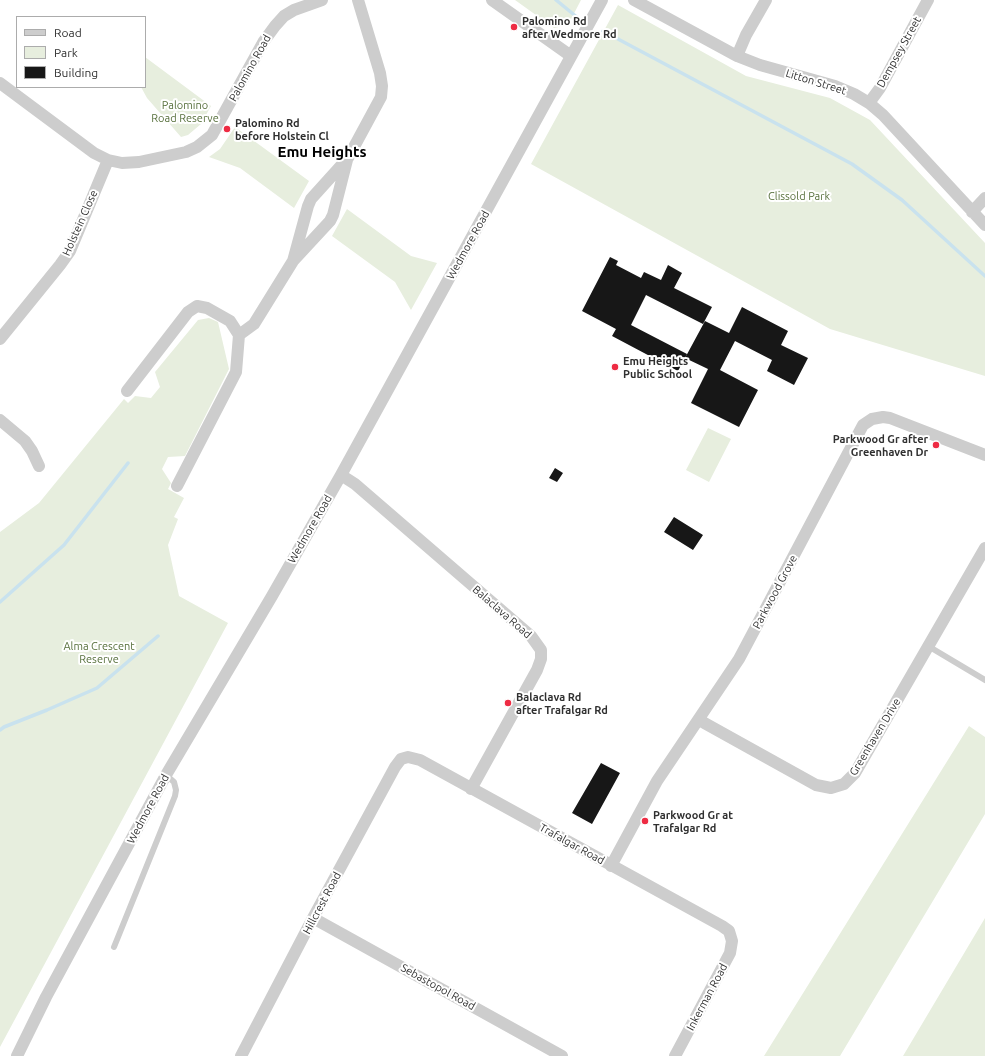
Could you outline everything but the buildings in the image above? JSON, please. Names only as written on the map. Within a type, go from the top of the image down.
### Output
[{"type":"street","name":"Palomino Road","points":[[0,83],[94,152],[108,160],[129,163],[186,152],[205,142],[217,128],[264,41],[275,26],[284,16],[294,10],[322,0]]},
{"type":"street","points":[[293,261],[311,200],[348,158],[381,97],[382,86],[380,73],[358,0]]},
{"type":"street","points":[[492,0],[571,56]]},
{"type":"street","name":"Wedmore Road","points":[[17,1056],[46,997],[166,775],[272,596],[341,475],[602,0]]},
{"type":"street","name":"Litton Street","points":[[634,0],[737,56],[760,65],[835,86],[854,94],[869,103],[883,115],[985,225]]},
{"type":"street","points":[[737,56],[746,35],[766,0]]},
{"type":"street","name":"Dempsey Street","points":[[869,103],[880,88],[928,0]]},
{"type":"street","points":[[239,335],[254,324],[293,261],[330,221],[333,215],[348,158]]},
{"type":"street","name":"Holstein Close","points":[[0,339],[70,251],[108,160]]},
{"type":"street","points":[[972,212],[985,198]]},
{"type":"street","points":[[128,391],[188,312],[197,306],[207,308],[230,321],[239,335],[236,372],[177,486]]},
{"type":"street","name":"Parkwood Grove","points":[[611,866],[657,781],[739,659],[860,430],[867,421],[883,417],[890,418],[985,455]]},
{"type":"street","points":[[0,420],[25,441],[32,451],[39,466]]},
{"type":"street","name":"Balaclava Road","points":[[341,475],[360,489],[525,631],[535,641],[541,650],[541,659],[538,670],[471,789]]},
{"type":"street","name":"Greenhaven Drive","points":[[699,720],[816,785],[831,788],[844,784],[855,773],[985,548]]},
{"type":"street","name":"Trafalgar Road","points":[[408,757],[420,760],[722,926],[729,931],[732,937]]},
{"type":"street","name":"Hillcrest Road","points":[[241,1056],[398,762],[401,759],[408,757]]},
{"type":"street","name":"Sebastopol Road","points":[[314,918],[562,1056]]},
{"type":"street","name":"Inkerman Road","points":[[675,1056],[730,954],[732,937]]},
{"type":"lane","points":[[928,646],[985,680]]},
{"type":"lane","points":[[114,947],[175,796],[176,790],[174,782],[166,775]]},
{"type":"green space","points":[[515,0],[581,0],[568,25],[554,28]]},
{"type":"green space","name":"Clissold Park","points":[[618,5],[746,76],[830,98],[870,120],[985,243],[985,376],[830,329],[531,164]]},
{"type":"green space","name":"Palomino Road Reserve","points":[[146,58],[211,106],[201,124],[188,135],[181,137],[147,98],[142,88],[146,88]]},
{"type":"green space","points":[[235,127],[309,181],[294,208],[240,168],[209,157],[220,149]]},
{"type":"green space","points":[[347,209],[411,256],[437,263],[411,310],[395,282],[332,236]]},
{"type":"green space","name":"Alma Crescent Reserve","points":[[209,318],[218,322],[229,369],[185,456],[168,457],[162,469],[171,483],[168,489],[184,498],[174,517],[178,519],[168,545],[179,596],[228,623],[0,1047],[0,532],[39,503],[124,399],[128,403],[135,396],[151,398],[160,387],[155,372],[198,320]]},
{"type":"green space","points":[[708,428],[731,439],[709,482],[686,470]]},
{"type":"green space","points":[[969,726],[985,737],[985,814],[840,1056],[764,1056]]},
{"type":"green space","points":[[985,918],[985,1056],[903,1056]]},
{"type":"waterway","points":[[556,0],[578,18]]},
{"type":"waterway","points":[[603,31],[852,164],[902,200],[985,276]]},
{"type":"waterway","points":[[0,602],[64,545],[128,463]]},
{"type":"waterway","points":[[0,730],[97,688],[158,636]]},
{"type":"place","name":"Palomino Rd after Wedmore Rd","points":[[514,27]]},
{"type":"place","name":"Palomino Rd before Holstein Cl","points":[[227,129]]},
{"type":"place","name":"Emu Heights Public School","points":[[615,367]]},
{"type":"place","name":"Parkwood Gr after Greenhaven Dr","points":[[936,445]]},
{"type":"place","name":"Balaclava Rd after Trafalgar Rd","points":[[508,703]]},
{"type":"place","name":"Parkwood Gr at Trafalgar Rd","points":[[645,821]]},
{"type":"district","name":"Emu Heights","points":[[322,152]]}]
